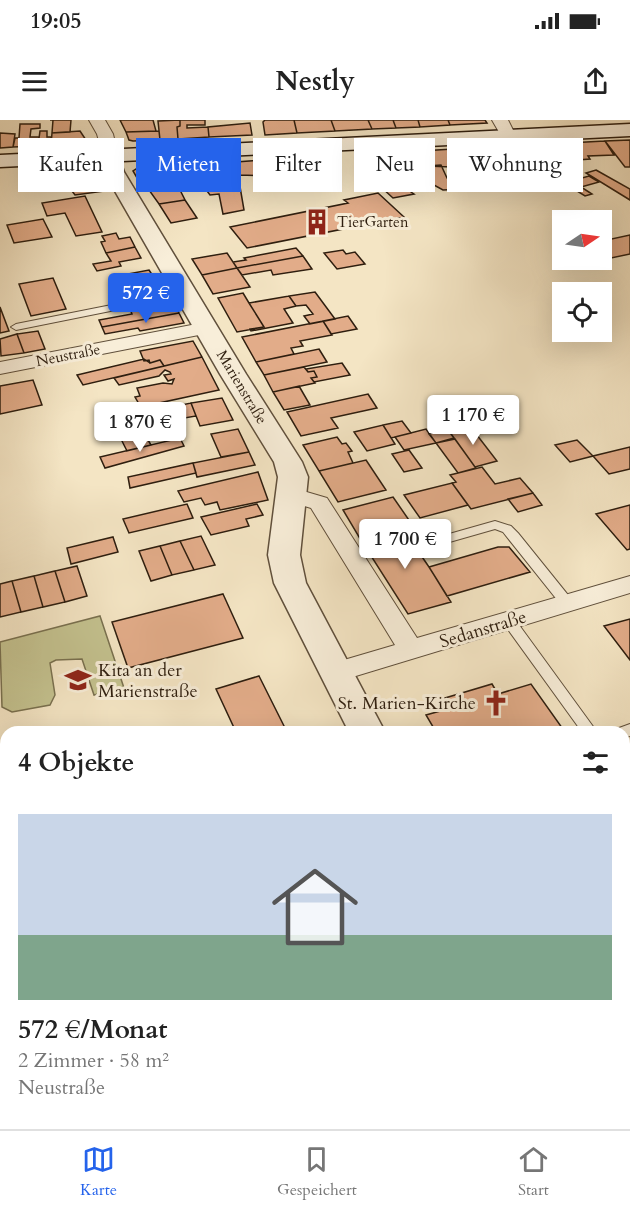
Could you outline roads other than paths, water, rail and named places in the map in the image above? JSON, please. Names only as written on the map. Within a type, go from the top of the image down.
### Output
[{"type":"street","points":[[97,120],[106,138]]},
{"type":"street","points":[[124,155],[504,128],[630,129]]},
{"type":"street","points":[[0,161],[18,160]]},
{"type":"street","name":"Marienstraße","points":[[124,189],[233,374],[288,462],[293,477],[293,495],[284,555],[290,583],[364,726]]},
{"type":"street","name":"Neustraße","points":[[0,368],[207,328]]},
{"type":"street","points":[[293,495],[318,503],[411,650]]},
{"type":"street","name":"Sedanstraße","points":[[336,672],[630,584]]},
{"type":"lane","points":[[16,327],[186,293]]},
{"type":"lane","points":[[432,543],[495,525],[501,526],[514,536],[567,603]]},
{"type":"lane","points":[[508,621],[586,726]]},
{"type":"place","name":"TierGarten","points":[[317,222]]},
{"type":"place","name":"Kita an der Marienstraße","points":[[78,680]]},
{"type":"place","name":"St. Marien-Kirche","points":[[496,703]]}]
